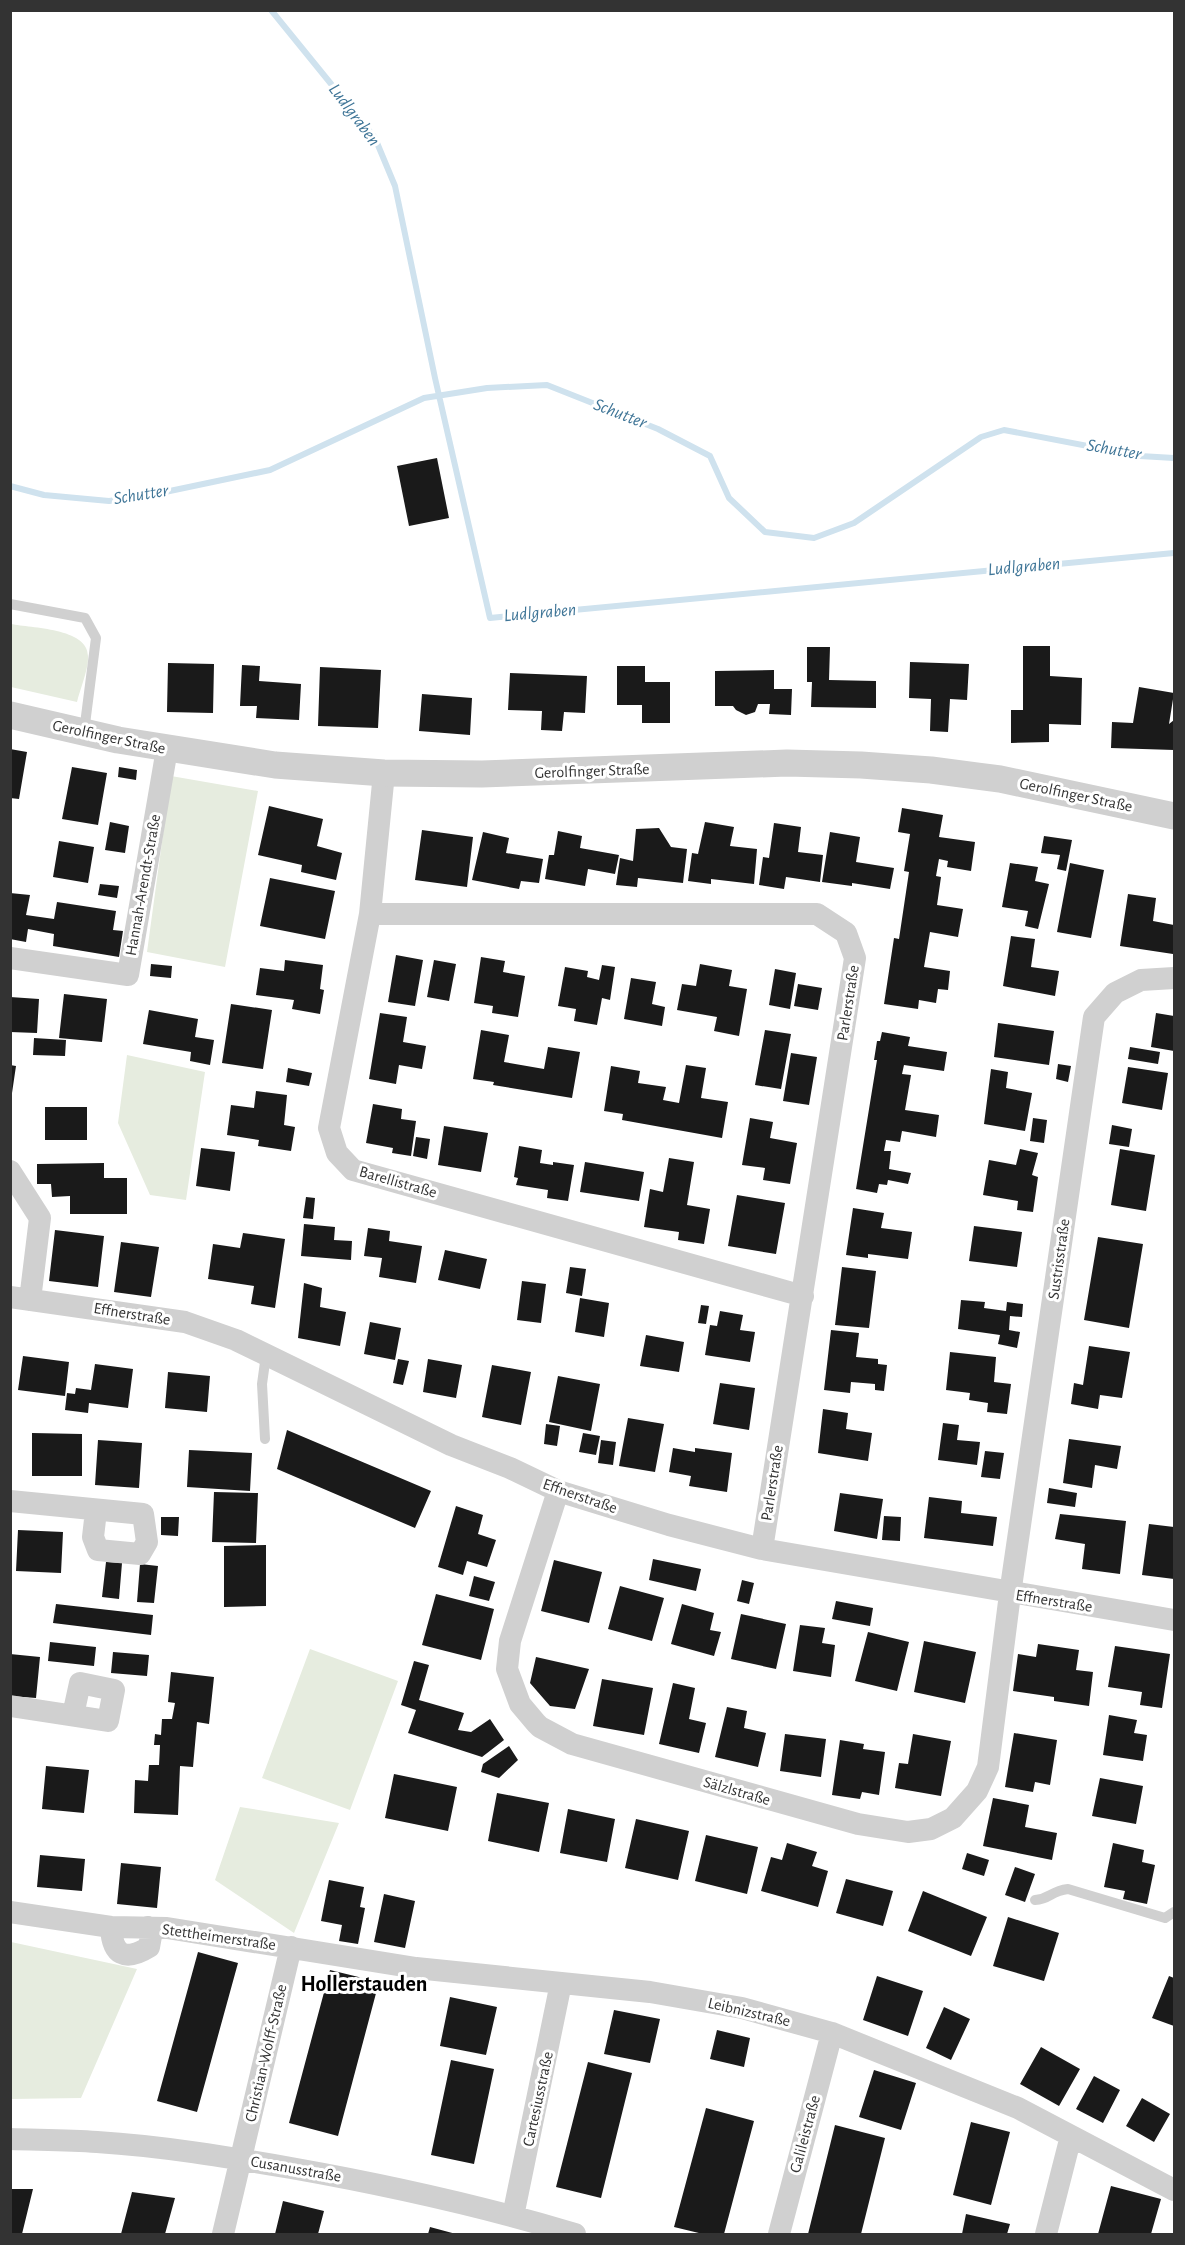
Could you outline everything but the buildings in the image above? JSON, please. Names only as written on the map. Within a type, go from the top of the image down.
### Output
[{"type":"street","name":"Gerolfinger Straße","points":[[10,715],[167,749],[275,765],[384,773],[493,774],[787,763],[861,765],[931,770],[1000,779],[1174,816]]},
{"type":"street","name":"Hannah-Arendt-Straße","points":[[10,958],[128,975],[167,749]]},
{"type":"street","name":"Barellistraße","points":[[384,773],[370,915],[329,1128],[337,1153],[353,1170],[802,1296]]},
{"type":"street","name":"Parlerstraße","points":[[370,915],[817,915],[846,933],[855,958],[762,1549]]},
{"type":"street","name":"Sustrisstraße","points":[[1010,1594],[1094,1017],[1115,993],[1123,989],[1142,980],[1174,978]]},
{"type":"street","points":[[10,1171],[40,1218],[20,1299]]},
{"type":"street","name":"Effnerstraße","points":[[20,1299],[185,1322],[236,1340],[451,1446],[510,1468],[558,1491],[669,1525],[762,1549],[1010,1594],[1174,1620]]},
{"type":"street","name":"Sälzlstraße","points":[[558,1491],[510,1641],[507,1669],[520,1704],[540,1727],[572,1744],[858,1824],[908,1832],[932,1830],[953,1818],[977,1791],[988,1767],[1010,1594]]},
{"type":"street","points":[[10,1501],[96,1511]]},
{"type":"street","points":[[10,1706],[73,1715]]},
{"type":"street","name":"Stettheimerstraße","points":[[10,1912],[111,1927],[111,1942],[116,1949],[126,1955],[137,1954],[149,1947],[151,1936],[148,1927],[291,1947]]},
{"type":"street","name":"Leibnizstraße","points":[[291,1947],[416,1968],[650,1992],[742,2008],[832,2033],[1018,2108],[1174,2190]]},
{"type":"street","name":"Christian-Wolff-Straße","points":[[223,2235],[291,1947]]},
{"type":"street","name":"Cartesiusstraße","points":[[519,2220],[561,1983]]},
{"type":"street","name":"Galileistraße","points":[[779,2235],[832,2033]]},
{"type":"street","points":[[1046,2235],[1071,2136]]},
{"type":"street","name":"Cusanusstraße","points":[[10,2139],[98,2142],[242,2160],[386,2185],[575,2235]]},
{"type":"lane","points":[[10,604],[85,618],[96,638],[84,732]]},
{"type":"lane","points":[[265,1438],[262,1384],[266,1355]]},
{"type":"lane","points":[[1035,1900],[1045,1899],[1054,1890],[1068,1889],[1166,1918],[1174,1912]]},
{"type":"shaded area","points":[[11,624],[57,631],[79,640],[86,647],[87,666],[77,702],[11,687]]},
{"type":"shaded area","points":[[171,776],[258,791],[225,967],[147,952]]},
{"type":"shaded area","points":[[127,1055],[205,1072],[186,1200],[150,1195],[118,1123]]},
{"type":"shaded area","points":[[310,1649],[398,1681],[350,1810],[262,1778]]},
{"type":"shaded area","points":[[240,1807],[339,1823],[294,1933],[215,1880]]},
{"type":"shaded area","points":[[11,1942],[137,1969],[81,2098],[11,2099]]},
{"type":"waterway","name":"Ludlgraben","points":[[271,10],[375,138],[395,186],[435,378],[490,618],[1174,553]]},
{"type":"waterway","name":"Schutter","points":[[10,486],[44,495],[109,501],[146,496],[270,470],[424,398],[487,388],[547,385],[658,429],[710,456],[729,498],[765,532],[814,538],[854,523],[981,437],[1004,430],[1140,456],[1174,458]]},
{"type":"district","name":"Hollerstauden","points":[[364,1984]]}]
